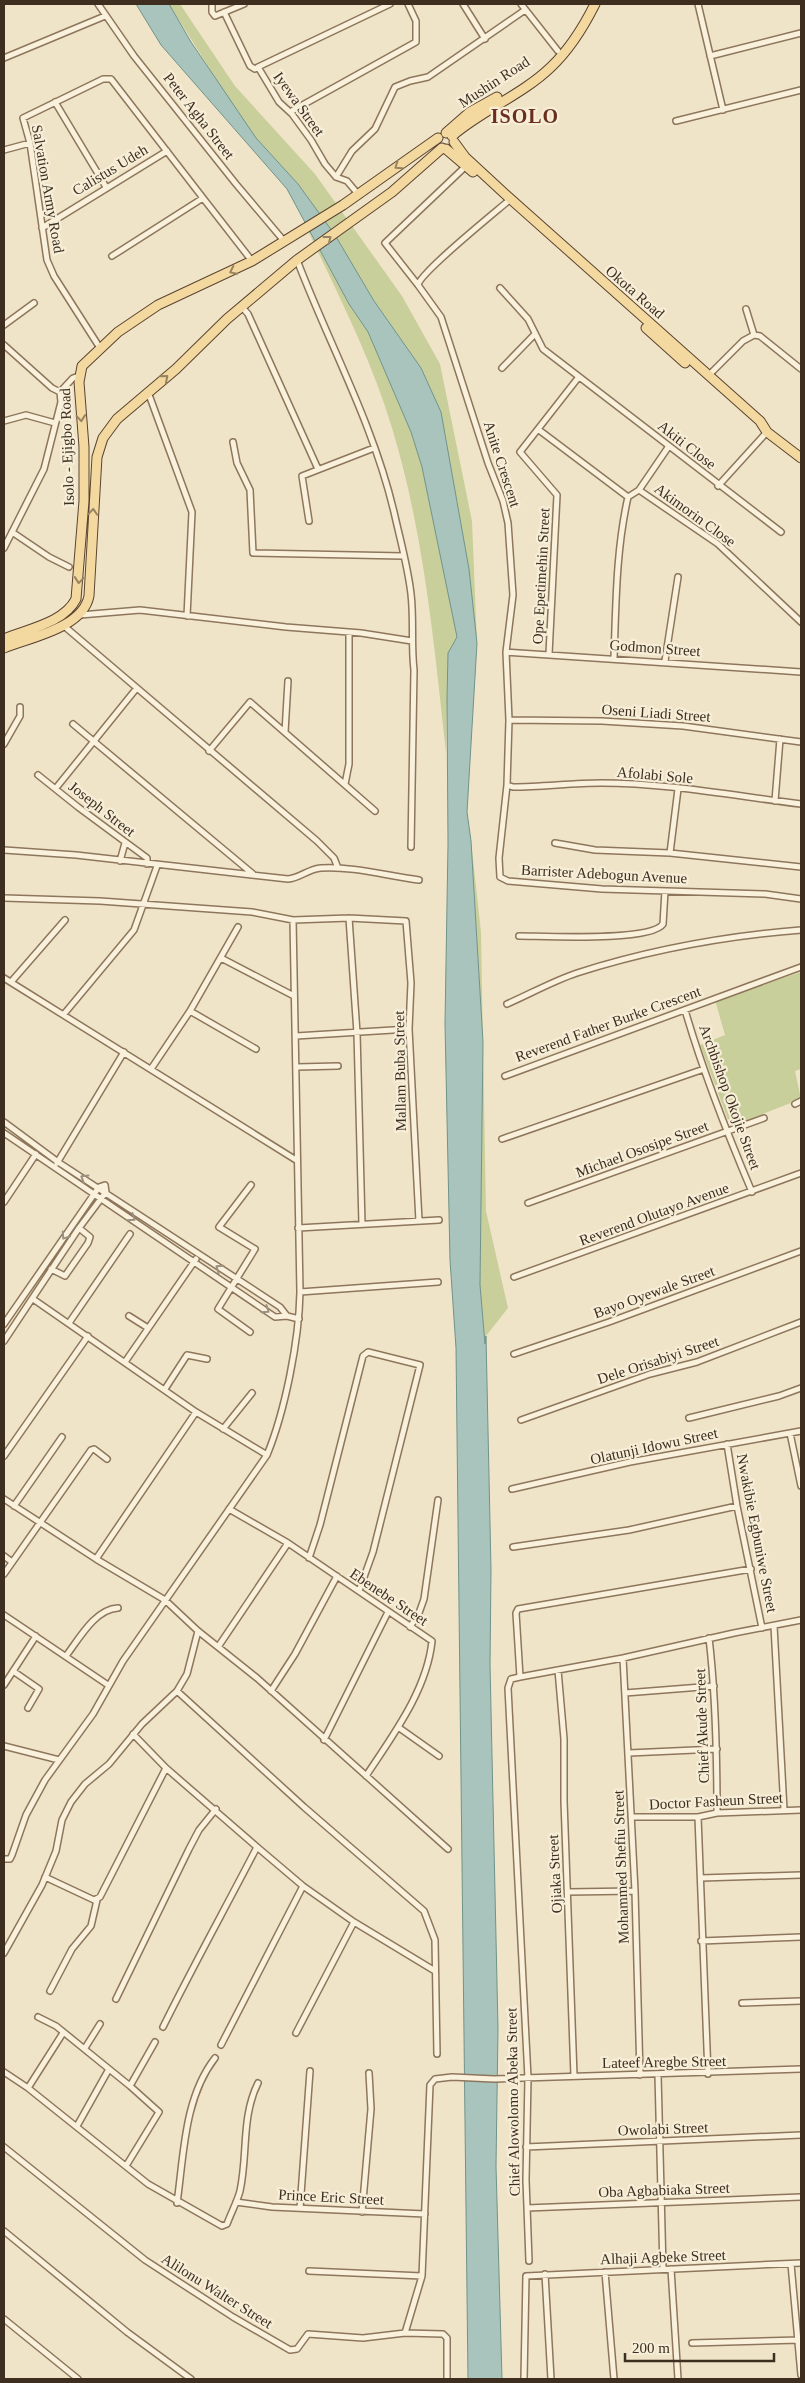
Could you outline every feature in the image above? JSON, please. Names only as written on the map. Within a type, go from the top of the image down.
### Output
[{"type":"main road","name":"Mushin Road","points":[[447,137],[470,112],[528,79],[558,51],[577,27],[589,4]]},
{"type":"main road","name":"Mushin Road","points":[[447,137],[550,68],[573,40],[595,4]]},
{"type":"main road","points":[[447,137],[438,143],[507,202],[664,344],[767,432]]},
{"type":"main road","points":[[444,148],[452,146],[447,137]]},
{"type":"main road","points":[[358,194],[447,137]]},
{"type":"main road","name":"Okota Road","points":[[447,137],[490,181],[760,421],[767,432],[801,458]]},
{"type":"main road","name":"Isolo - Ejigbo Road","points":[[80,615],[88,596],[97,456],[102,438],[109,428],[126,410],[242,306],[300,259],[392,192],[444,148]]},
{"type":"main road","name":"Isolo - Ejigbo Road","points":[[4,639],[60,616],[72,606],[76,599],[82,549],[84,455],[79,376],[82,366],[100,348],[133,321],[158,305],[252,261],[358,194]]},
{"type":"main road","points":[[84,455],[97,456]]},
{"type":"main road","points":[[4,648],[64,626],[80,615]]},
{"type":"street","name":"Peter Agha Street","points":[[98,4],[105,16],[236,184],[287,240]]},
{"type":"street","points":[[212,4],[212,12],[215,16],[244,4]]},
{"type":"street","name":"Iyewa Street","points":[[358,194],[347,181],[336,177],[325,164],[311,140],[280,102],[258,68],[390,4]]},
{"type":"street","points":[[290,112],[416,42],[416,22],[408,4]]},
{"type":"street","points":[[463,4],[485,39]]},
{"type":"street","points":[[521,4],[558,51]]},
{"type":"street","points":[[698,4],[723,110]]},
{"type":"street","points":[[336,177],[352,151],[375,129],[395,87],[428,77],[525,10]]},
{"type":"street","points":[[224,12],[250,66],[255,69],[258,68]]},
{"type":"street","points":[[4,58],[105,16]]},
{"type":"street","points":[[710,56],[801,33]]},
{"type":"street","name":"Salvation Army Road","points":[[100,348],[54,276],[47,260],[30,143],[23,118],[103,80],[111,79],[167,151]]},
{"type":"street","points":[[676,121],[801,90]]},
{"type":"street","points":[[55,102],[106,187]]},
{"type":"street","points":[[4,150],[30,143]]},
{"type":"street","points":[[167,151],[252,261]]},
{"type":"street","name":"Calistus Udeh","points":[[42,228],[167,151]]},
{"type":"street","name":"Anite Crescent","points":[[466,166],[385,243],[440,317],[488,463],[503,502],[508,523],[513,595],[506,652],[509,720],[507,785]]},
{"type":"street","points":[[112,256],[203,198]]},
{"type":"street","points":[[418,285],[419,281],[433,266],[507,202]]},
{"type":"street","points":[[300,259],[322,323],[352,384],[374,448],[394,510],[411,594],[414,676],[411,848]]},
{"type":"street","name":"Akiti Close","points":[[500,288],[528,319],[542,349],[718,486],[781,532]]},
{"type":"street","points":[[4,325],[34,303]]},
{"type":"street","points":[[242,306],[248,314],[318,469]]},
{"type":"street","points":[[746,309],[754,335]]},
{"type":"street","points":[[502,368],[535,334]]},
{"type":"street","points":[[708,376],[743,341],[754,335],[760,336],[801,369]]},
{"type":"street","points":[[4,345],[52,388],[60,392]]},
{"type":"street","points":[[4,548],[44,469],[60,402],[60,392],[73,378],[79,376]]},
{"type":"street","points":[[578,378],[539,430],[628,497]]},
{"type":"street","points":[[148,392],[192,512],[187,616]]},
{"type":"street","points":[[4,421],[26,415],[55,423]]},
{"type":"street","name":"Ope Epetimehin Street","points":[[539,430],[520,452],[557,495],[549,654]]},
{"type":"street","points":[[718,486],[767,432]]},
{"type":"street","points":[[233,442],[237,463],[250,490],[253,553],[403,556]]},
{"type":"street","points":[[614,658],[619,544],[628,497],[639,490],[669,446]]},
{"type":"street","points":[[309,521],[302,476],[374,448]]},
{"type":"street","name":"Akimorin Close","points":[[639,490],[718,544],[801,622]]},
{"type":"street","points":[[12,532],[49,557],[69,567]]},
{"type":"street","points":[[665,661],[678,577]]},
{"type":"street","points":[[80,615],[140,610],[349,632],[412,642]]},
{"type":"street","points":[[64,626],[317,841],[334,858],[338,868]]},
{"type":"street","points":[[345,784],[349,764],[349,632]]},
{"type":"street","name":"Godmon Street","points":[[506,652],[665,661],[801,672]]},
{"type":"street","points":[[285,732],[288,681]]},
{"type":"street","points":[[56,788],[136,689]]},
{"type":"street","points":[[209,751],[250,702],[375,811]]},
{"type":"street","points":[[4,744],[20,716],[20,707]]},
{"type":"street","name":"Oseni Liadi Street","points":[[509,720],[602,721],[683,726],[801,742]]},
{"type":"street","points":[[73,724],[254,874]]},
{"type":"street","points":[[775,801],[780,739]]},
{"type":"street","name":"Joseph Street","points":[[38,775],[147,858],[146,864]]},
{"type":"street","name":"Afolabi Sole","points":[[507,785],[513,787],[600,783],[678,789],[801,804]]},
{"type":"street","name":"Barrister Adebogun Avenue","points":[[507,785],[498,869],[501,879],[602,890],[765,894],[801,899]]},
{"type":"street","points":[[670,854],[678,789]]},
{"type":"street","points":[[120,862],[125,843]]},
{"type":"street","points":[[555,843],[595,850],[670,854],[801,868]]},
{"type":"street","points":[[4,850],[76,855],[120,862],[254,874],[288,879],[297,877],[311,869],[338,868],[419,880]]},
{"type":"street","points":[[64,1014],[134,930],[145,904],[157,866]]},
{"type":"street","points":[[519,936],[627,936],[657,930],[663,924],[665,891]]},
{"type":"street","points":[[4,898],[100,900],[252,912],[293,920],[349,918],[357,1033],[362,1224]]},
{"type":"street","name":"Mallam Buba Street","points":[[349,918],[406,921],[411,983],[409,1029],[420,1221]]},
{"type":"street","points":[[11,982],[64,920]]},
{"type":"street","points":[[4,1859],[10,1858],[12,1855],[26,1815],[59,1760],[93,1714],[108,1685],[165,1600],[267,1455],[278,1430],[299,1319],[300,1292],[296,1160],[297,1067],[293,920]]},
{"type":"street","points":[[151,1069],[190,1011],[238,927]]},
{"type":"street","points":[[507,1004],[576,973],[658,950],[763,933],[801,930]]},
{"type":"street","points":[[221,958],[294,996]]},
{"type":"street","name":"Reverend Father Burke Crescent","points":[[504,1076],[801,968]]},
{"type":"street","points":[[4,978],[296,1160]]},
{"type":"street","name":"Archbishop Okojie Street","points":[[685,1010],[726,1132],[752,1192]]},
{"type":"street","points":[[190,1011],[256,1049]]},
{"type":"street","points":[[296,1036],[409,1029]]},
{"type":"street","points":[[55,1167],[124,1052]]},
{"type":"street","points":[[297,1067],[338,1066]]},
{"type":"street","points":[[502,1139],[704,1068]]},
{"type":"street","points":[[795,1104],[801,1101]]},
{"type":"street","name":"Michael Ososipe Street","points":[[528,1203],[764,1118]]},
{"type":"street","points":[[4,1122],[58,1162],[280,1307],[287,1316]]},
{"type":"street","points":[[4,1133],[276,1316],[299,1319]]},
{"type":"street","points":[[4,1202],[36,1154]]},
{"type":"street","name":"Reverend Olutayo Avenue","points":[[514,1277],[801,1173]]},
{"type":"street","points":[[250,1332],[218,1309],[255,1249],[219,1227],[251,1185]]},
{"type":"street","points":[[4,1324],[99,1187]]},
{"type":"street","points":[[4,1341],[79,1228],[106,1192]]},
{"type":"street","points":[[298,1228],[439,1220]]},
{"type":"street","points":[[51,1269],[65,1276],[88,1243],[90,1237],[79,1228]]},
{"type":"street","points":[[70,1324],[130,1234]]},
{"type":"street","name":"Bayo Oyewale Street","points":[[514,1354],[609,1322],[801,1251]]},
{"type":"street","points":[[125,1362],[199,1254]]},
{"type":"street","points":[[300,1292],[438,1282]]},
{"type":"street","points":[[33,1299],[196,1412],[267,1455]]},
{"type":"street","points":[[129,1316],[148,1328]]},
{"type":"street","name":"Dele Orisabiyi Street","points":[[521,1420],[650,1374],[697,1362],[801,1322]]},
{"type":"street","points":[[4,1456],[88,1336]]},
{"type":"street","points":[[309,1558],[320,1525],[363,1356],[368,1352],[420,1365],[374,1552],[359,1591]]},
{"type":"street","points":[[165,1389],[187,1354],[207,1359]]},
{"type":"street","points":[[689,1418],[779,1396],[801,1388]]},
{"type":"street","points":[[223,1429],[252,1393]]},
{"type":"street","points":[[96,1559],[196,1412]]},
{"type":"street","name":"Olatunji Idowu Street","points":[[512,1489],[801,1430]]},
{"type":"street","points":[[790,1433],[801,1486]]},
{"type":"street","points":[[14,1506],[62,1437]]},
{"type":"street","name":"Nwakibie Egbuniwe Street","points":[[727,1444],[737,1506],[762,1628]]},
{"type":"street","points":[[4,1574],[91,1450],[94,1449],[107,1459]]},
{"type":"street","points":[[4,1499],[96,1559],[165,1600],[448,1850]]},
{"type":"street","points":[[410,1627],[419,1613],[424,1599],[438,1500]]},
{"type":"street","points":[[512,1547],[629,1530],[737,1506]]},
{"type":"street","name":"Ebenebe Street","points":[[229,1510],[288,1543],[432,1641],[420,1684],[398,1727],[366,1776]]},
{"type":"street","points":[[218,1647],[288,1543]]},
{"type":"street","points":[[4,1556],[12,1562]]},
{"type":"street","points":[[751,1569],[518,1609],[516,1613],[520,1677],[624,1658],[709,1638],[801,1620]]},
{"type":"street","points":[[271,1692],[295,1654],[337,1576]]},
{"type":"street","points":[[66,1656],[96,1619],[108,1608],[118,1608]]},
{"type":"street","points":[[324,1740],[388,1612]]},
{"type":"street","points":[[4,1615],[108,1685]]},
{"type":"street","points":[[774,1626],[784,1810]]},
{"type":"street","points":[[4,1953],[45,1877],[56,1851],[62,1820],[71,1802],[86,1784],[109,1764],[133,1734],[177,1691],[187,1674],[198,1631]]},
{"type":"street","points":[[4,1685],[36,1636]]},
{"type":"street","name":"Chief Akude Street","points":[[709,1638],[718,1749],[716,1813]]},
{"type":"street","name":"Mohammed Shefiu Street","points":[[624,1658],[635,1891],[640,2075]]},
{"type":"street","name":"Ojiaka Street","points":[[558,1670],[564,1739],[564,1801],[574,2076]]},
{"type":"street","points":[[13,1671],[39,1689],[28,1708]]},
{"type":"street","name":"Chief Alowolomo Abeka Street","points":[[520,1677],[511,1679],[508,1685],[518,1846],[517,1882],[528,2078],[526,2147],[529,2261]]},
{"type":"street","points":[[625,1693],[714,1686]]},
{"type":"street","points":[[177,1691],[304,1807],[424,1911],[435,1940],[437,2054]]},
{"type":"street","points":[[398,1727],[439,1756]]},
{"type":"street","points":[[133,1734],[166,1768],[216,1809],[303,1886],[354,1922],[435,1971]]},
{"type":"street","points":[[4,1746],[59,1760]]},
{"type":"street","points":[[629,1753],[718,1749]]},
{"type":"street","points":[[50,1992],[72,1949],[91,1926],[97,1900],[166,1768]]},
{"type":"street","points":[[116,1999],[199,1830],[216,1809]]},
{"type":"street","name":"Doctor Fasheun Street","points":[[631,1817],[698,1817],[716,1813],[801,1810]]},
{"type":"street","points":[[698,1817],[701,1878],[701,1941],[708,2074]]},
{"type":"street","points":[[163,2027],[200,1951],[240,1882],[257,1846]]},
{"type":"street","points":[[701,1878],[801,1875]]},
{"type":"street","points":[[45,1877],[97,1900]]},
{"type":"street","points":[[221,2045],[303,1886]]},
{"type":"street","points":[[568,1892],[635,1891]]},
{"type":"street","points":[[296,2033],[354,1922]]},
{"type":"street","points":[[701,1941],[801,1937]]},
{"type":"street","points":[[742,2003],[801,2001]]},
{"type":"street","points":[[38,2017],[56,2026],[62,2033],[85,2048],[158,2112],[126,2166]]},
{"type":"street","points":[[85,2048],[100,2024]]},
{"type":"street","points":[[28,2088],[62,2033]]},
{"type":"street","points":[[130,2086],[155,2042]]},
{"type":"street","points":[[177,2202],[194,2094],[204,2073],[215,2058]]},
{"type":"street","points":[[77,2126],[109,2069]]},
{"type":"street","name":"Lateef Aregbe Street","points":[[426,2214],[430,2085],[435,2079],[452,2076],[510,2079],[708,2074],[801,2069]]},
{"type":"street","points":[[300,2208],[310,2071]]},
{"type":"street","points":[[4,2072],[77,2126],[148,2184],[222,2226],[226,2224],[236,2202],[242,2178],[245,2128],[252,2095],[258,2083]]},
{"type":"street","points":[[362,2212],[371,2109],[369,2073]]},
{"type":"street","points":[[658,2075],[658,2142],[663,2268]]},
{"type":"street","name":"Owolabi Street","points":[[526,2147],[801,2136]]},
{"type":"street","name":"Alilonu Walter Street","points":[[4,2147],[145,2260],[233,2317],[290,2350],[297,2349],[308,2334],[363,2338],[405,2334],[446,2335],[447,2379]]},
{"type":"street","name":"Oba Agbabiaka Street","points":[[527,2208],[801,2197]]},
{"type":"street","name":"Prince Eric Street","points":[[236,2202],[362,2212],[426,2214]]},
{"type":"street","points":[[405,2334],[422,2276],[426,2214]]},
{"type":"street","points":[[4,2230],[127,2332],[191,2379]]},
{"type":"street","name":"Alhaji Agbeke Street","points":[[524,2379],[526,2276],[663,2268],[801,2263]]},
{"type":"street","points":[[791,2264],[801,2375]]},
{"type":"street","points":[[671,2269],[678,2379]]},
{"type":"street","points":[[310,2271],[422,2276]]},
{"type":"street","points":[[605,2272],[614,2379]]},
{"type":"street","points":[[545,2274],[551,2379]]},
{"type":"street","points":[[4,2319],[78,2379]]},
{"type":"street","points":[[692,2342],[798,2340]]},
{"type":"green space","points":[[169,4],[180,4],[235,86],[315,174],[402,296],[440,364],[472,521],[477,643],[469,569],[441,412],[421,368],[374,301],[335,235],[298,184],[256,138],[228,98]]},
{"type":"green space","points":[[304,222],[349,304],[368,332],[411,432],[422,467],[457,637],[448,653],[446,753],[420,548],[403,468],[374,375]]},
{"type":"green space","points":[[471,841],[481,932],[483,1041]]},
{"type":"green space","points":[[801,972],[801,1069],[795,1071],[801,1099],[740,1123],[730,1125],[700,1045],[725,1035],[715,1000]]},
{"type":"green space","points":[[483,1043],[486,1211],[508,1308],[486,1336],[485,1349],[480,1285]]},
{"type":"water","points":[[136,4],[169,4],[191,42],[256,138],[298,184],[335,235],[374,301],[421,368],[441,412],[469,569],[477,643],[467,812],[471,841],[483,1042],[480,1285],[485,1344],[486,1336],[491,1570],[490,1664],[498,2029],[496,2166],[502,2379],[468,2379],[456,1348],[450,1260],[445,1024],[448,844],[448,653],[457,637],[422,467],[411,432],[368,332],[349,304],[287,189],[161,45]]},
{"type":"district","name":"ISOLO","points":[[525,116]]}]
